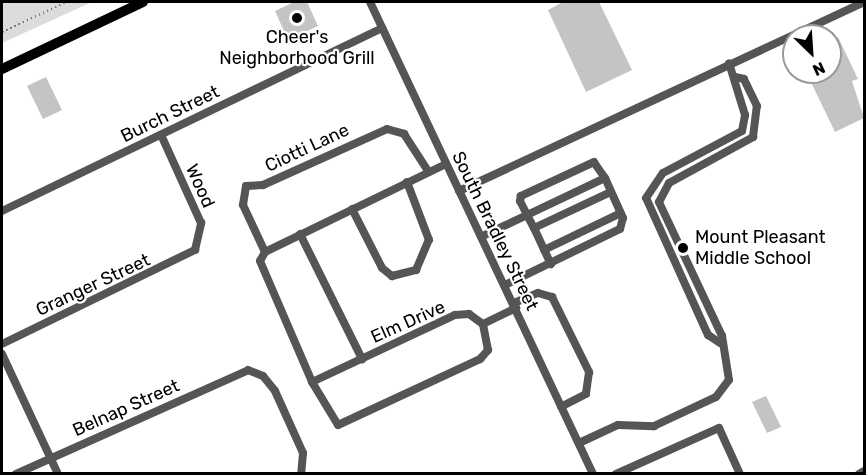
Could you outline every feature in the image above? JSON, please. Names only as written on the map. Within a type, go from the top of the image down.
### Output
[{"type":"main road","points":[[2,69],[143,2]]},
{"type":"street","name":"South Bradley Street","points":[[370,2],[515,305],[579,443],[590,472]]},
{"type":"street","points":[[459,191],[729,63],[864,2]]},
{"type":"street","name":"Burch Street","points":[[2,211],[382,28]]},
{"type":"street","points":[[720,343],[708,335],[646,198],[663,172],[742,131],[745,115],[732,84],[735,77],[729,63]]},
{"type":"street","points":[[579,443],[618,425],[654,426],[716,397],[730,373],[720,343],[722,336],[659,197],[669,183],[753,137],[757,106],[744,79],[735,77]]},
{"type":"street","name":"Ciotti Lane","points":[[265,252],[243,205],[246,186],[263,185],[387,129],[404,134],[428,171]]},
{"type":"street","name":"Wood","points":[[161,135],[201,223],[195,250]]},
{"type":"street","points":[[505,285],[551,264],[616,232],[621,213],[605,178],[594,162],[524,194],[520,201],[551,264]]},
{"type":"street","points":[[446,164],[265,252],[260,261],[312,382],[338,425],[480,359],[488,350],[483,324],[538,293],[552,297],[589,372],[586,393],[561,406]]},
{"type":"street","points":[[481,237],[605,178]]},
{"type":"street","points":[[352,209],[382,268],[392,276],[416,270],[429,240],[407,182]]},
{"type":"street","points":[[534,228],[611,192]]},
{"type":"street","points":[[544,250],[621,213]]},
{"type":"street","points":[[300,234],[362,359]]},
{"type":"street","name":"Granger Street","points":[[2,344],[195,250]]},
{"type":"street","name":"Elm Drive","points":[[312,382],[455,315],[469,314],[483,324]]},
{"type":"street","points":[[2,354],[58,474]]},
{"type":"street","name":"Belnap Street","points":[[16,474],[248,370],[263,376],[275,391],[303,453],[301,474]]},
{"type":"street","points":[[616,474],[719,428],[740,474]]},
{"type":"street","points":[[859,474],[864,471]]},
{"type":"path","points":[[2,32],[66,2]]},
{"type":"shaded area","points":[[2,2],[92,2],[2,43]]},
{"type":"building","name":"Cheer's Neighborhood Grill","points":[[294,2],[307,2],[318,26],[288,40],[275,11]]},
{"type":"building","points":[[563,2],[599,2],[632,70],[586,92],[548,10]]},
{"type":"building","points":[[842,45],[858,79],[852,81],[864,118],[835,132],[812,84],[842,84]]},
{"type":"building","points":[[46,77],[62,110],[43,119],[27,86]]},
{"type":"building","points":[[766,396],[781,427],[767,433],[752,402]]},
{"type":"place","name":"Cheer's Neighborhood Grill","points":[[297,18]]},
{"type":"place","name":"Mount Pleasant Middle School","points":[[683,248]]}]
